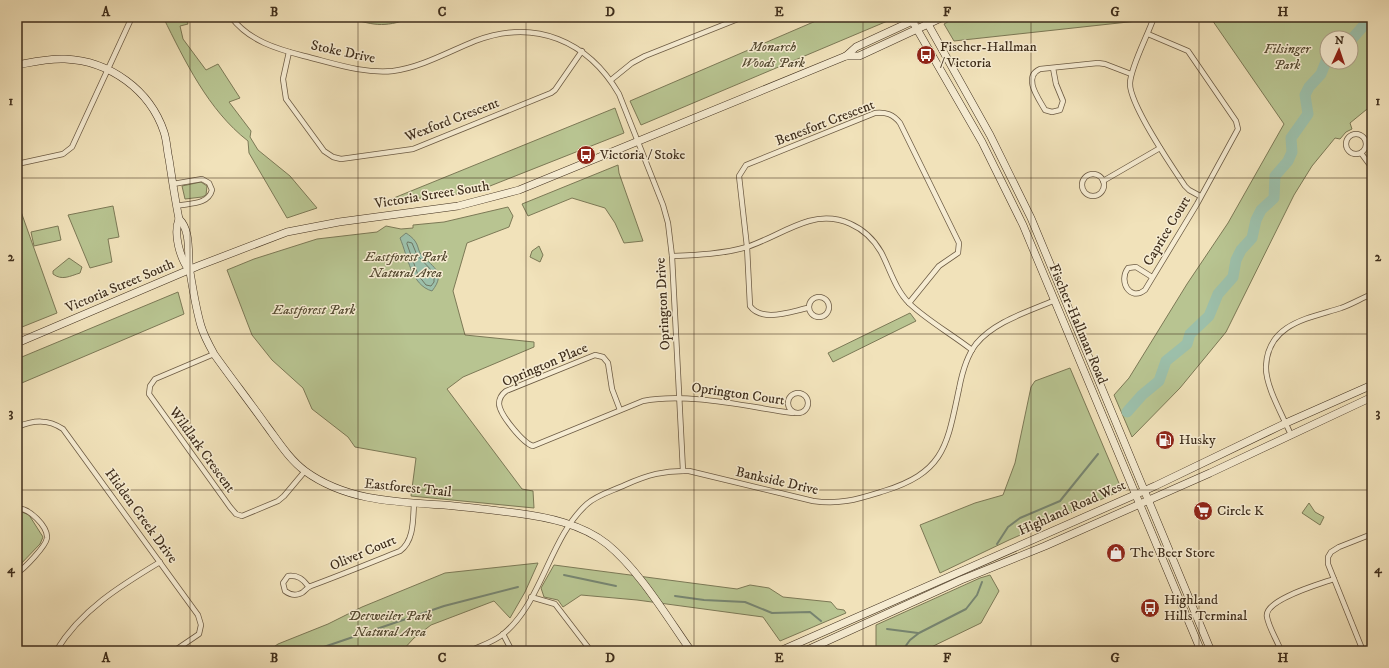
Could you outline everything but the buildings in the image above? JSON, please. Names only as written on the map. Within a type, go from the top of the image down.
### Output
[{"type":"main road","name":"Victoria Street South","points":[[17,343],[270,237],[302,228],[458,206],[490,199],[519,190],[846,56],[856,47],[911,19],[921,17]]},
{"type":"main road","name":"Fischer-Hallman Road","points":[[924,17],[990,136],[1031,218],[1211,651]]},
{"type":"main road","name":"Victoria Street South","points":[[846,56],[859,56],[943,17]]},
{"type":"main road","name":"Fischer-Hallman Road","points":[[911,19],[982,142],[1023,225],[1201,651]]},
{"type":"main road","name":"Eastforest Trail","points":[[17,65],[44,60],[66,59],[94,64],[125,79],[140,92],[152,107],[164,134],[176,206],[179,220],[183,224],[190,258],[189,270],[201,325],[214,354],[285,450],[305,471],[332,486],[349,493],[414,504],[476,508],[537,516],[569,524],[607,544],[636,574],[691,651]]},
{"type":"main road","name":"Highland Road West","points":[[780,651],[1145,491],[1286,423],[1372,385]]},
{"type":"main road","name":"Highland Road West","points":[[805,651],[947,587],[1139,505],[1372,397]]},
{"type":"street","points":[[17,164],[63,154],[72,147],[132,17]]},
{"type":"street","name":"Stoke Drive","points":[[231,17],[241,28],[256,39],[270,46],[351,68],[392,71],[417,66],[477,40],[510,32],[544,34],[582,51],[596,62],[611,80],[619,94],[639,141]]},
{"type":"street","points":[[611,80],[632,63],[645,56],[744,17]]},
{"type":"street","points":[[1154,17],[1131,74],[1130,84],[1132,98],[1160,148],[1185,186],[1200,196]]},
{"type":"street","name":"Caprice Court","points":[[1148,34],[1188,51],[1238,125],[1237,133],[1145,290],[1140,294],[1133,293],[1126,288],[1123,282],[1124,273],[1128,268],[1136,267],[1152,277]]},
{"type":"street","name":"Wexford Crescent","points":[[289,52],[283,78],[286,99],[324,151],[333,157],[341,159],[413,149],[551,93],[555,90],[582,51]]},
{"type":"street","points":[[1054,68],[1056,84],[1064,101],[1060,110],[1052,112],[1045,110],[1032,83],[1032,77],[1035,71],[1040,69],[1105,64],[1131,74]]},
{"type":"street","name":"Benesfort Crescent","points":[[808,308],[765,315],[755,312],[750,306],[747,247],[739,176],[746,165],[875,113],[890,114],[900,123],[959,243],[958,253],[939,266],[909,303]]},
{"type":"street","points":[[1356,134],[1364,138],[1366,144],[1361,153],[1355,154],[1347,149],[1346,144],[1349,137],[1356,134]]},
{"type":"street","name":"Oprington Drive","points":[[639,141],[664,204],[668,223],[672,256],[683,471]]},
{"type":"street","points":[[1103,181],[1160,148]]},
{"type":"street","points":[[1361,153],[1372,168]]},
{"type":"street","points":[[1090,174],[1098,175],[1103,181],[1102,190],[1097,195],[1089,195],[1083,190],[1083,181],[1090,174]]},
{"type":"street","points":[[173,184],[202,179],[208,183],[212,190],[210,197],[206,201],[176,206]]},
{"type":"street","points":[[672,256],[720,252],[747,247],[808,221],[824,218],[845,222],[854,225],[870,237],[881,253],[897,286],[909,303],[972,350]]},
{"type":"street","points":[[1291,435],[1270,386],[1266,367],[1268,353],[1275,339],[1293,324],[1342,307],[1372,294]]},
{"type":"street","points":[[817,297],[825,299],[829,307],[826,315],[819,318],[810,314],[808,308],[810,301],[817,297]]},
{"type":"street","name":"Bankside Drive","points":[[470,651],[502,634],[519,617],[569,524],[587,504],[601,495],[654,474],[673,470],[683,471],[831,504],[902,485],[924,473],[934,463],[945,446],[962,374],[976,343],[1000,324],[1054,300]]},
{"type":"street","name":"Wildlark Crescent","points":[[214,354],[155,379],[150,386],[149,394],[230,507],[236,514],[247,516],[278,501],[305,471]]},
{"type":"street","name":"Oprington Place","points":[[620,410],[612,389],[608,362],[603,357],[595,355],[506,391],[499,401],[501,411],[520,437],[528,444],[533,446],[643,401],[679,398]]},
{"type":"street","name":"Oprington Court","points":[[679,398],[801,414],[808,408],[808,400],[803,394],[795,394],[789,400],[788,406],[794,413]]},
{"type":"street","name":"Hidden Creek Drive","points":[[17,427],[30,422],[39,421],[52,423],[63,429],[198,615],[201,625],[199,634],[174,651]]},
{"type":"street","name":"Oliver Court","points":[[308,586],[304,580],[293,576],[288,576],[283,583],[285,591],[294,595],[305,592],[308,586],[344,574],[400,551],[407,546],[410,540],[414,504]]},
{"type":"street","points":[[17,509],[26,509],[31,512],[46,531],[47,538],[44,546],[17,573]]},
{"type":"street","points":[[1363,651],[1328,564],[1328,557],[1331,552],[1339,546],[1372,534]]},
{"type":"street","points":[[56,651],[78,623],[104,597],[160,562]]},
{"type":"street","points":[[1282,651],[1267,616],[1269,608],[1277,601],[1334,579]]},
{"type":"street","points":[[531,597],[556,604],[591,651]]},
{"type":"street","points":[[502,634],[512,651]]},
{"type":"green space","points":[[163,17],[185,17],[188,24],[180,26],[183,39],[206,70],[218,64],[240,98],[229,102],[251,131],[250,137],[258,150],[290,176],[317,208],[287,218],[249,153],[248,141],[234,129],[209,100],[180,51]]},
{"type":"green space","points":[[347,17],[415,17],[396,23],[374,24]]},
{"type":"green space","name":"Monarch Woods Park","points":[[825,17],[897,17],[641,125],[630,101]]},
{"type":"green space","points":[[957,17],[1174,17],[954,41],[944,24]]},
{"type":"green space","name":"Filsinger Park","points":[[1210,17],[1372,17],[1372,105],[1350,123],[1352,129],[1346,132],[1340,139],[1335,138],[1312,166],[1294,195],[1226,332],[1180,388],[1132,437],[1114,395],[1129,378],[1187,284],[1228,223],[1284,124]]},
{"type":"green space","points":[[615,108],[624,133],[490,186],[457,194],[384,202]]},
{"type":"green space","points":[[618,165],[619,173],[643,241],[624,243],[615,223],[605,208],[572,198],[528,216],[522,204]]},
{"type":"green space","points":[[201,182],[207,186],[206,195],[202,197],[185,199],[182,186]]},
{"type":"green space","points":[[19,206],[57,313],[17,329],[17,207]]},
{"type":"green space","points":[[113,206],[119,237],[108,239],[112,262],[90,268],[68,215]]},
{"type":"green space","name":"Eastforest Park","points":[[508,207],[513,216],[509,227],[467,243],[453,291],[465,335],[534,342],[534,347],[463,377],[447,389],[522,489],[533,491],[534,508],[411,496],[416,458],[355,447],[348,437],[312,409],[303,388],[272,360],[252,335],[227,270],[254,259],[317,239],[377,232],[386,226],[401,229],[413,228],[413,225],[444,222]]},
{"type":"green space","points":[[58,226],[61,240],[34,246],[31,232]]},
{"type":"green space","points":[[539,246],[543,255],[540,262],[530,257],[532,251]]},
{"type":"green space","points":[[69,258],[82,267],[80,273],[63,278],[53,274],[53,271]]},
{"type":"green space","points":[[178,292],[184,314],[17,385],[17,359]]},
{"type":"green space","points":[[910,313],[916,321],[833,362],[828,353]]},
{"type":"green space","points":[[1070,368],[1121,488],[1118,492],[1009,540],[940,573],[920,525],[975,503],[1003,495],[1015,463],[1031,387],[1035,381]]},
{"type":"green space","points":[[1309,503],[1315,512],[1324,517],[1320,525],[1302,513]]},
{"type":"green space","points":[[22,512],[29,515],[43,537],[40,544],[17,568],[17,513]]},
{"type":"green space","name":"Detweiler Park Natural Area","points":[[538,563],[525,592],[510,618],[494,601],[431,625],[414,638],[402,651],[268,651],[278,644],[445,573]]},
{"type":"green space","points":[[554,565],[737,589],[750,585],[769,588],[783,597],[831,602],[837,609],[844,610],[846,613],[780,641],[763,617],[637,600],[581,595],[563,607],[558,600],[544,597],[541,588]]},
{"type":"green space","points":[[990,575],[999,591],[981,623],[923,651],[876,651],[876,625],[980,578]]},
{"type":"water","points":[[406,233],[417,244],[420,253],[424,258],[436,269],[438,278],[432,291],[419,283],[411,269],[400,238]]},
{"type":"waterway","points":[[1359,31],[1372,19]]},
{"type":"waterway","points":[[1127,412],[1142,395],[1159,381],[1166,361],[1187,344],[1190,334],[1209,316],[1218,294],[1233,277],[1236,260],[1241,250],[1252,238],[1256,220],[1261,210],[1274,198],[1275,176],[1288,161],[1292,152],[1291,138],[1308,114],[1305,95],[1309,87],[1321,74],[1323,70]]},
{"type":"waterway","points":[[997,544],[1008,527],[1020,518],[1060,501],[1098,454]]},
{"type":"waterway","points":[[564,575],[616,586]]},
{"type":"waterway","points":[[902,651],[910,640],[919,633],[966,609],[977,595],[982,582]]},
{"type":"waterway","points":[[312,651],[444,606],[518,587]]},
{"type":"waterway","points":[[675,596],[704,600],[745,602],[772,613],[810,612],[821,621]]},
{"type":"waterway","points":[[887,629],[918,633]]},
{"type":"place","name":"Fischer-Hallman / Victoria","points":[[926,55]]},
{"type":"place","name":"Victoria / Stoke","points":[[586,155]]},
{"type":"place","name":"Husky","points":[[1165,440]]},
{"type":"place","name":"Circle K","points":[[1203,511]]},
{"type":"place","name":"The Beer Store","points":[[1116,553]]},
{"type":"place","name":"Highland Hills Terminal","points":[[1150,608]]},
{"type":"park label","name":"Eastforest Park Natural Area","points":[[406,266]]}]
